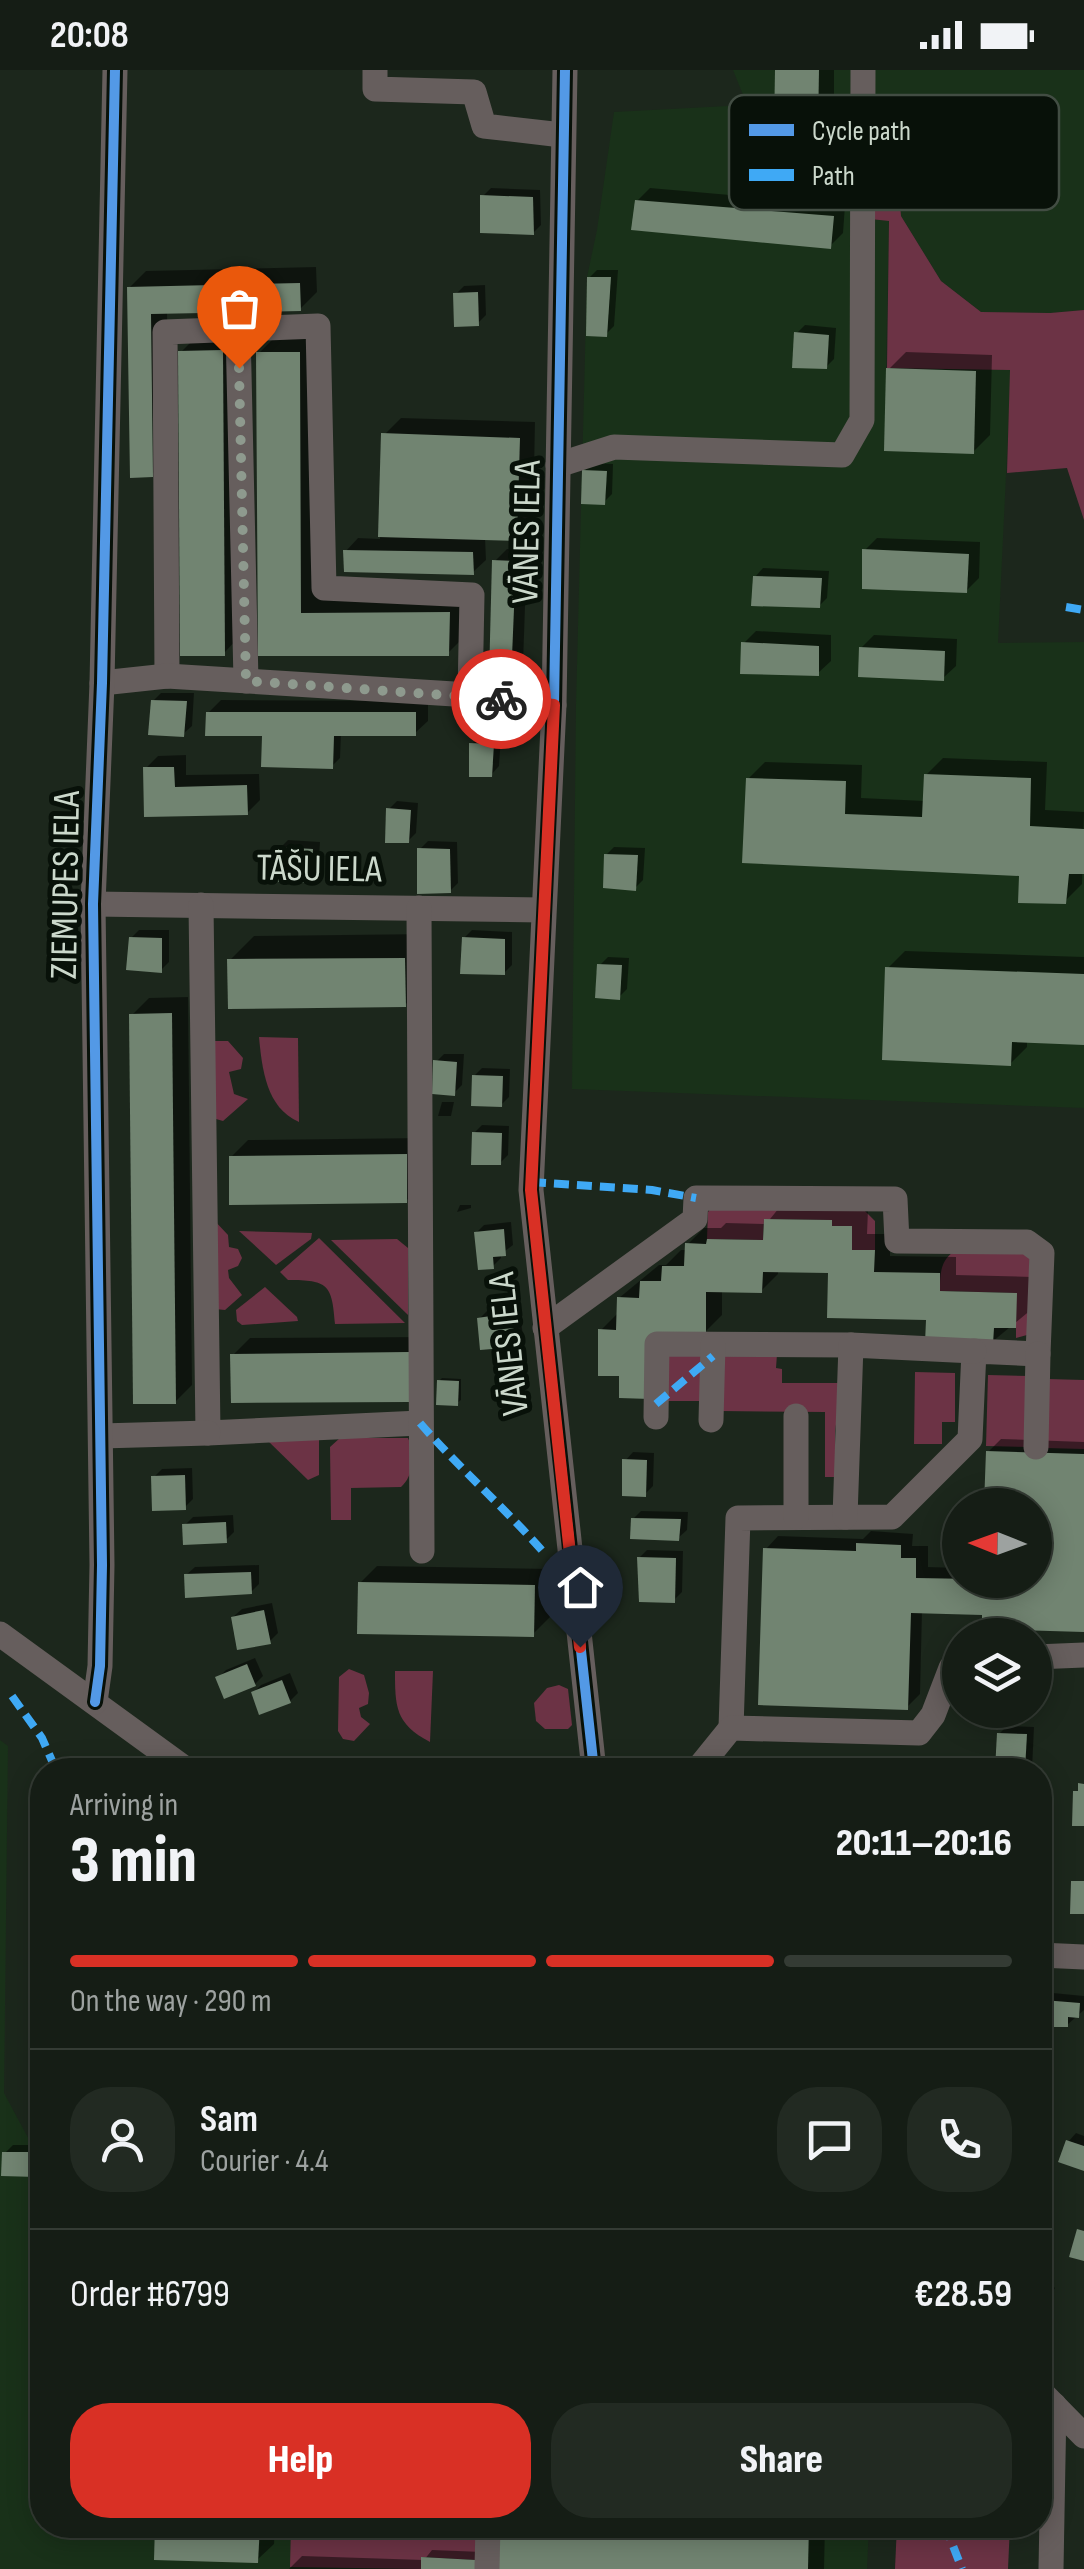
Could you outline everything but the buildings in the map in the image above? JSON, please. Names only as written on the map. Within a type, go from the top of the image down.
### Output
[{"type":"street","name":"ZIEMUPES IELA","points":[[95,1702],[100,1666],[102,1565],[93,904],[102,684],[115,70]]},
{"type":"street","points":[[376,70],[375,89],[474,92],[484,126],[562,135]]},
{"type":"street","name":"VĀNES IELA","points":[[565,70],[554,705],[531,1190],[593,1758]]},
{"type":"street","points":[[863,70],[863,95]]},
{"type":"street","points":[[558,465],[614,447],[842,455],[862,420],[863,210]]},
{"type":"street","points":[[167,676],[165,332],[318,326],[324,588],[472,594],[470,695]]},
{"type":"street","points":[[238,329],[246,681]]},
{"type":"street","points":[[102,684],[167,676],[470,695],[554,705]]},
{"type":"street","name":"TĀŠU IELA","points":[[93,904],[543,910]]},
{"type":"street","points":[[201,905],[208,1434]]},
{"type":"street","points":[[420,908],[422,1552]]},
{"type":"street","points":[[545,1328],[696,1219],[696,1198],[896,1200],[897,1240],[1028,1242],[1042,1253],[1036,1447]]},
{"type":"street","points":[[656,1418],[657,1344],[851,1346],[1038,1354]]},
{"type":"street","points":[[711,1420],[713,1345]]},
{"type":"street","points":[[846,1517],[851,1346]]},
{"type":"street","points":[[707,1758],[732,1728],[738,1518],[892,1517],[970,1439],[974,1351]]},
{"type":"street","points":[[796,1416],[796,1517]]},
{"type":"street","points":[[100,1436],[420,1423]]},
{"type":"street","points":[[3,1644],[95,1702],[171,1758]]},
{"type":"street","points":[[1052,1656],[1084,1655]]},
{"type":"street","points":[[732,1728],[919,1734],[933,1716],[942,1691]]},
{"type":"street","points":[[1052,1956],[1084,1957]]},
{"type":"street","points":[[1052,2403],[1084,2436]]},
{"type":"street","points":[[488,2538],[488,2568]]},
{"type":"street","points":[[1050,2538],[1051,2569]]},
{"type":"shaded area","points":[[733,70],[1084,70],[1084,310],[981,312],[941,281],[901,216],[871,219],[889,221],[886,368],[1011,370],[998,643],[1084,642],[1084,1108],[572,1089],[576,704],[587,277],[614,112],[729,106],[729,210],[1059,210],[1059,95],[743,95]]},
{"type":"shaded area","points":[[871,210],[900,210],[941,281],[981,312],[1084,310],[1084,520],[1067,468],[1007,473],[1010,370],[887,368],[889,221],[870,219]]},
{"type":"shaded area","points":[[259,1037],[298,1038],[299,1122],[288,1116],[273,1097],[264,1074]]},
{"type":"shaded area","points":[[211,1041],[228,1041],[243,1058],[241,1069],[229,1072],[234,1094],[248,1099],[223,1121],[216,1119]]},
{"type":"shaded area","points":[[714,1205],[860,1206],[875,1221],[875,1250],[852,1250],[852,1227],[832,1226],[831,1220],[764,1219],[763,1240],[707,1239],[708,1212]]},
{"type":"shaded area","points":[[212,1218],[228,1235],[229,1247],[238,1249],[242,1258],[238,1266],[228,1270],[229,1278],[242,1295],[225,1310],[215,1309]]},
{"type":"shaded area","points":[[239,1231],[312,1233],[311,1239],[276,1265]]},
{"type":"shaded area","points":[[319,1238],[405,1323],[335,1324],[332,1300],[325,1287],[312,1281],[288,1280],[280,1272]]},
{"type":"shaded area","points":[[397,1239],[408,1248],[408,1315],[331,1240]]},
{"type":"shaded area","points":[[1019,1249],[1030,1259],[1027,1335],[1016,1338],[1016,1293],[940,1291],[943,1265],[953,1252]]},
{"type":"shaded area","points":[[265,1287],[298,1321],[242,1325],[237,1321],[236,1310]]},
{"type":"shaded area","points":[[659,1354],[703,1354],[703,1401],[659,1401]]},
{"type":"shaded area","points":[[720,1354],[777,1354],[776,1368],[782,1369],[782,1383],[842,1383],[835,1431],[835,1477],[825,1477],[825,1412],[720,1411]]},
{"type":"shaded area","points":[[915,1372],[955,1373],[955,1422],[942,1422],[942,1444],[914,1444]]},
{"type":"shaded area","points":[[988,1375],[1030,1376],[1033,1447],[986,1446]]},
{"type":"shaded area","points":[[1047,1379],[1084,1380],[1084,1449],[1046,1448]]},
{"type":"shaded area","points":[[319,1438],[319,1475],[308,1480],[266,1439]]},
{"type":"shaded area","points":[[340,1438],[408,1438],[412,1450],[411,1471],[401,1487],[351,1488],[351,1520],[331,1520],[330,1447]]},
{"type":"shaded area","points":[[349,1669],[364,1675],[369,1693],[368,1704],[359,1708],[361,1717],[370,1724],[354,1741],[343,1739],[338,1731],[339,1677]]},
{"type":"shaded area","points":[[395,1671],[433,1671],[430,1742],[410,1728],[399,1713]]},
{"type":"shaded area","points":[[559,1685],[568,1689],[572,1725],[568,1729],[545,1729],[536,1721],[534,1703],[547,1688]]},
{"type":"shaded area","points":[[0,1740],[8,1746],[4,2093],[30,2141],[30,2538],[868,2538],[867,2569],[0,2569]]},
{"type":"shaded area","points":[[291,2538],[477,2538],[476,2560],[422,2557],[421,2569],[290,2567]]},
{"type":"shaded area","points":[[896,2538],[1009,2538],[1008,2569],[895,2569]]},
{"type":"marked path","points":[[1066,607],[1084,610]]},
{"type":"marked path","points":[[531,1182],[652,1190],[696,1198]]},
{"type":"marked path","points":[[656,1404],[713,1356]]},
{"type":"marked path","points":[[420,1423],[546,1555]]},
{"type":"marked path","points":[[12,1696],[42,1738],[51,1758]]},
{"type":"marked path","points":[[950,2538],[962,2569]]},
{"type":"cycle path","points":[[95,1702],[100,1666],[102,1565],[93,904],[102,683],[115,70]]},
{"type":"cycle path","points":[[565,70],[554,705],[531,1190],[593,1758]]},
{"type":"way so far","points":[[239,368],[246,681],[501,699]]},
{"type":"route","points":[[501,699],[554,705],[531,1190],[580,1647]]}]
